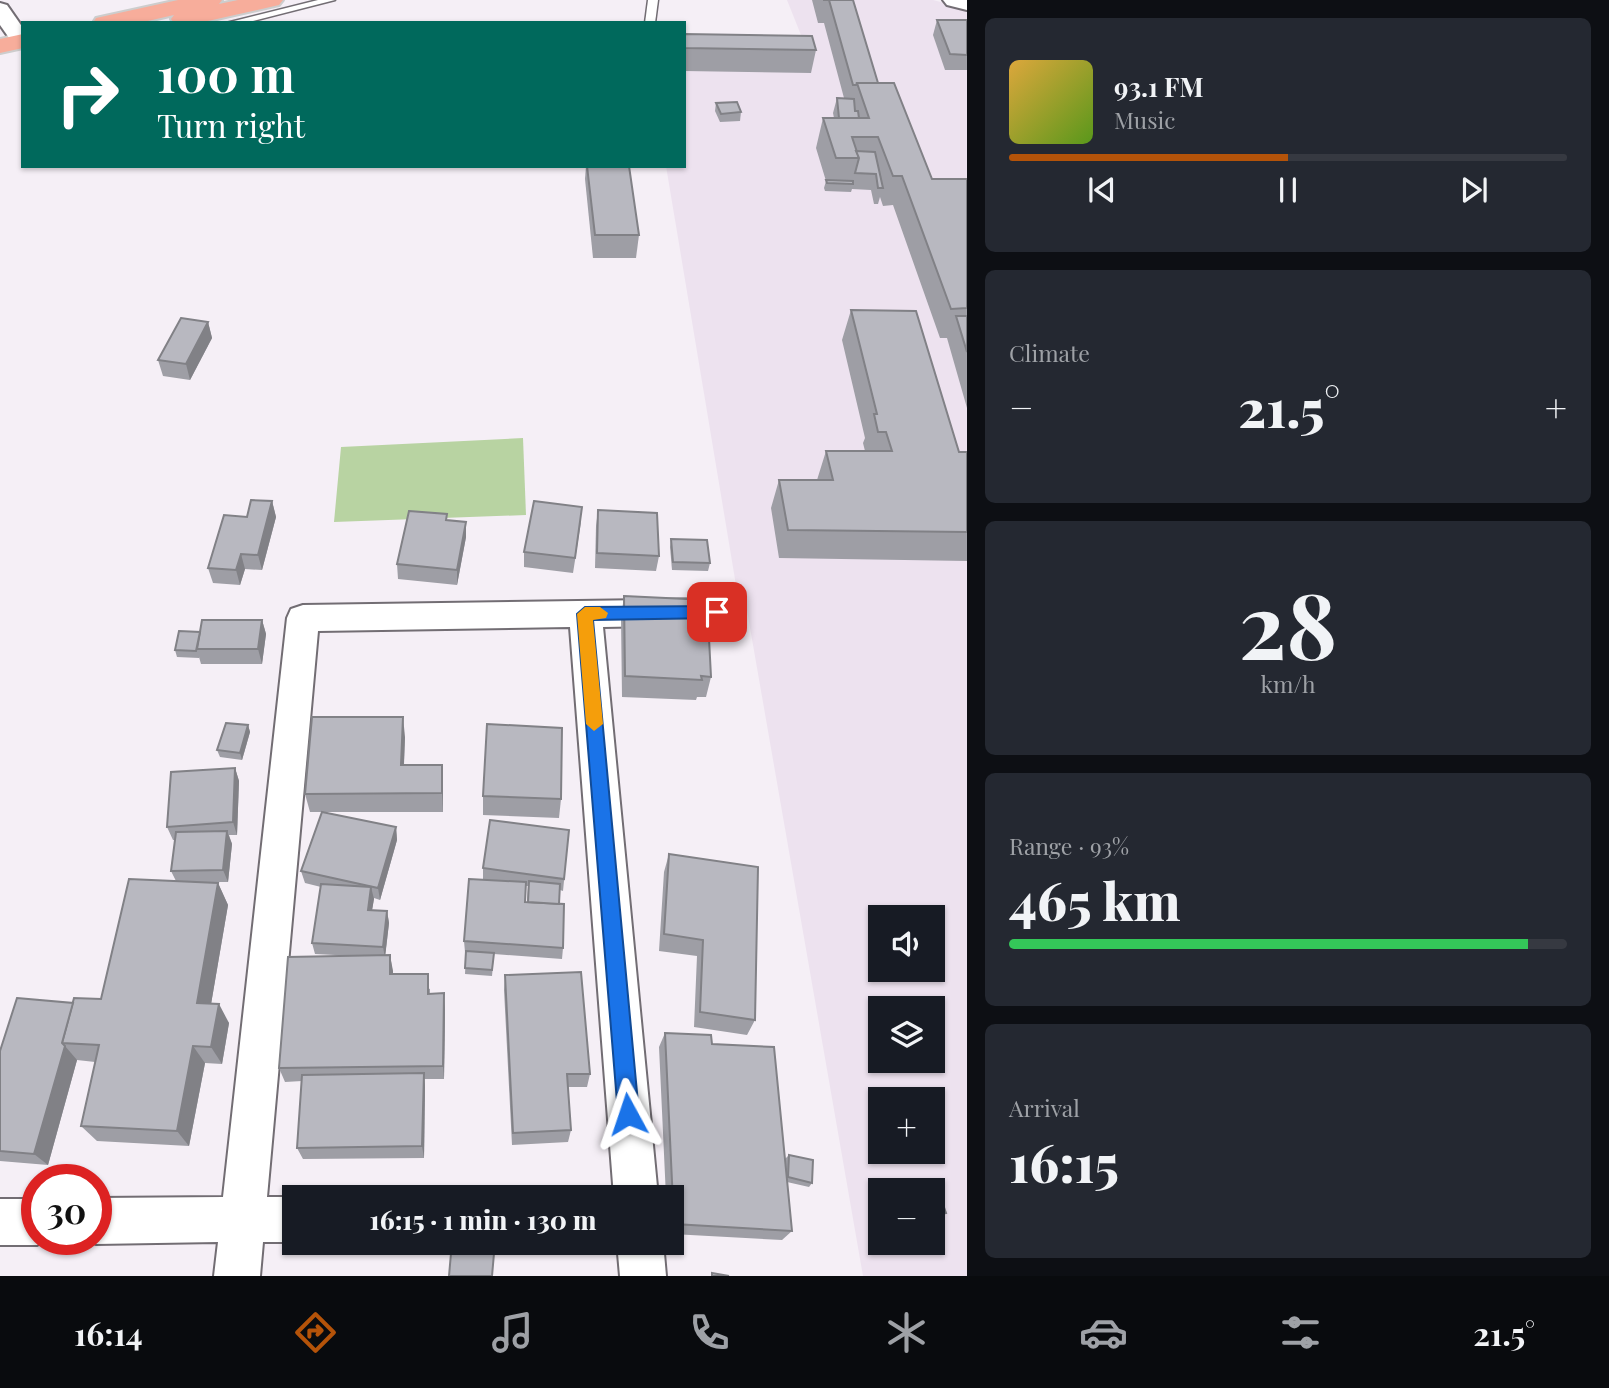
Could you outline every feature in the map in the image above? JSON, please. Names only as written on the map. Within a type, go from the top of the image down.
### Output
[{"type":"highway","points":[[114,21],[210,0]]},
{"type":"highway","points":[[177,21],[271,0]]},
{"type":"highway","points":[[0,60],[17,46]]},
{"type":"street","points":[[955,0],[967,3]]},
{"type":"street","points":[[0,9],[17,46]]},
{"type":"street","points":[[237,1276],[303,618],[717,612]]},
{"type":"street","points":[[585,614],[635,1185]]},
{"type":"street","points":[[112,1221],[282,1219]]},
{"type":"street","points":[[0,1222],[21,1222]]},
{"type":"street","points":[[641,1255],[643,1276]]},
{"type":"lane","points":[[239,21],[330,0]]},
{"type":"lane","points":[[640,1],[652,5]]},
{"type":"shaded area","points":[[787,0],[933,0],[967,9],[967,1276],[863,1276],[745,599],[738,597],[666,168],[686,168],[686,40],[719,35],[801,35]]},
{"type":"green space","points":[[523,438],[526,515],[334,522],[341,447]]},
{"type":"building","points":[[829,0],[853,0],[878,83],[853,85]]},
{"type":"building","points":[[937,20],[967,20],[967,55],[950,54]]},
{"type":"building","points":[[686,34],[812,36],[816,50],[686,48]]},
{"type":"building","points":[[857,83],[894,83],[932,179],[967,179],[967,308],[951,309],[902,176],[893,176],[878,137],[852,137],[859,158],[836,158],[823,118],[869,118]]},
{"type":"building","points":[[837,98],[854,99],[859,118],[839,118]]},
{"type":"building","points":[[737,102],[741,112],[721,114],[716,103]]},
{"type":"building","points":[[856,151],[875,152],[883,188],[878,188],[876,174],[855,173],[859,158]]},
{"type":"building","points":[[587,168],[629,168],[639,235],[595,235]]},
{"type":"building","points":[[826,180],[853,181],[853,184],[827,183]]},
{"type":"building","points":[[851,310],[916,311],[959,452],[967,452],[967,532],[788,530],[779,480],[833,480],[826,451],[892,451],[886,432],[878,432],[874,414],[877,414]]},
{"type":"building","points":[[956,316],[967,316],[967,352]]},
{"type":"building","points":[[181,318],[208,322],[186,364],[158,360]]},
{"type":"building","points":[[251,500],[272,501],[258,555],[241,554],[236,570],[208,568],[224,515],[247,517]]},
{"type":"building","points":[[534,501],[582,507],[575,558],[524,552]]},
{"type":"building","points":[[598,510],[657,513],[659,556],[597,553]]},
{"type":"building","points":[[409,511],[447,514],[446,520],[466,522],[457,570],[397,564]]},
{"type":"building","points":[[671,539],[707,540],[710,563],[673,562]]},
{"type":"building","points":[[624,596],[707,600],[711,677],[701,676],[702,680],[625,676]]},
{"type":"building","points":[[202,620],[262,620],[258,649],[197,649]]},
{"type":"building","points":[[179,631],[200,632],[196,651],[175,650]]},
{"type":"building","points":[[312,717],[403,717],[401,765],[442,765],[442,793],[305,794]]},
{"type":"building","points":[[226,723],[248,725],[240,753],[217,750]]},
{"type":"building","points":[[487,724],[562,728],[561,799],[483,796]]},
{"type":"building","points":[[235,768],[233,822],[167,827],[171,772]]},
{"type":"building","points":[[322,812],[396,827],[378,888],[301,871]]},
{"type":"building","points":[[490,820],[569,830],[564,879],[483,868]]},
{"type":"building","points":[[227,831],[223,870],[171,871],[176,832]]},
{"type":"building","points":[[669,854],[758,867],[755,1020],[700,1012],[703,940],[664,934]]},
{"type":"building","points":[[129,879],[218,883],[197,1003],[219,1004],[211,1047],[193,1046],[177,1131],[81,1126],[99,1045],[62,1043],[74,998],[101,999]]},
{"type":"building","points":[[469,879],[526,882],[525,902],[564,904],[563,948],[464,941]]},
{"type":"building","points":[[529,881],[560,884],[559,904],[528,902]]},
{"type":"building","points":[[321,884],[371,887],[368,910],[387,911],[383,947],[312,943]]},
{"type":"building","points":[[466,951],[494,953],[492,970],[465,968]]},
{"type":"building","points":[[390,955],[390,974],[428,974],[428,994],[444,993],[443,1066],[279,1068],[288,957]]},
{"type":"building","points":[[581,972],[590,1074],[567,1074],[571,1130],[513,1133],[505,975]]},
{"type":"building","points":[[17,998],[73,1003],[62,1043],[65,1046],[34,1154],[0,1151],[0,1051]]},
{"type":"building","points":[[665,1033],[711,1035],[712,1044],[774,1047],[792,1231],[684,1225],[684,1185],[672,1185]]},
{"type":"building","points":[[424,1073],[422,1146],[297,1148],[302,1075]]},
{"type":"building","points":[[789,1155],[813,1160],[812,1183],[788,1177]]},
{"type":"building","points":[[451,1255],[494,1255],[492,1276],[449,1276]]},
{"type":"slow traffic","points":[[594,724],[585,614],[600,613]]},
{"type":"route","points":[[628,1114],[585,614],[717,612]]}]
